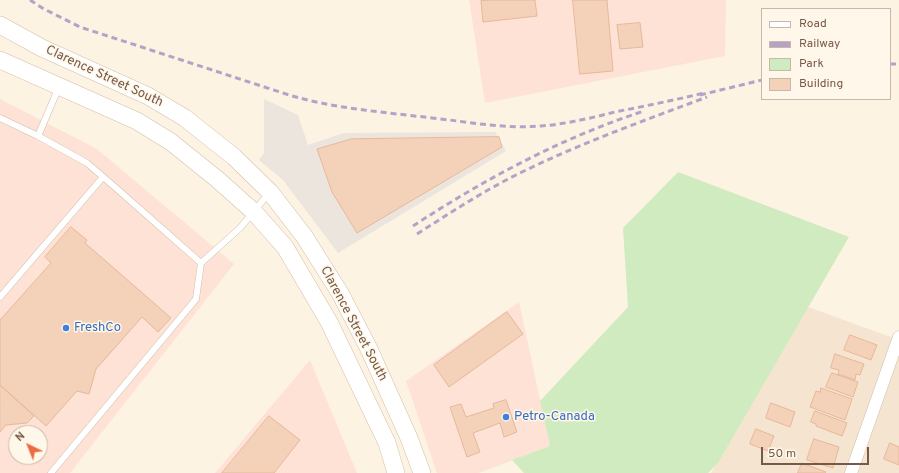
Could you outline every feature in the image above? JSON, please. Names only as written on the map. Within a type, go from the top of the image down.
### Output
[{"type":"main road","name":"Clarence Street South","points":[[0,25],[42,48],[148,96],[185,118],[234,157],[270,192],[304,236],[340,293],[369,349],[410,438],[422,473]]},
{"type":"main road","name":"Clarence Street South","points":[[0,60],[138,122],[162,136],[217,178],[254,212],[285,247],[329,322],[387,443],[396,473]]},
{"type":"street","points":[[851,473],[899,337]]},
{"type":"lane","points":[[38,136],[59,87]]},
{"type":"lane","points":[[0,118],[38,136],[86,163],[201,263]]},
{"type":"lane","points":[[0,297],[103,177]]},
{"type":"lane","points":[[51,473],[196,299],[201,263],[240,228],[270,192]]},
{"type":"shaded area","points":[[469,0],[726,0],[725,56],[485,103]]},
{"type":"shaded area","points":[[0,99],[97,149],[234,264],[70,473],[0,473]]},
{"type":"shaded area","points":[[264,99],[298,115],[308,145],[344,133],[495,132],[506,151],[338,253],[283,180],[259,160],[264,153]]},
{"type":"shaded area","points":[[519,302],[550,446],[479,473],[437,473],[406,381]]},
{"type":"shaded area","points":[[808,307],[899,340],[899,473],[711,473]]},
{"type":"shaded area","points":[[310,360],[357,473],[215,473]]},
{"type":"green space","points":[[678,172],[849,237],[718,463],[708,473],[524,473],[512,460],[550,446],[540,401],[628,307],[623,228]]},
{"type":"building","points":[[535,0],[537,16],[483,22],[481,1]]},
{"type":"building","points":[[573,0],[607,0],[613,71],[580,74]]},
{"type":"building","points":[[640,23],[643,47],[620,49],[617,25]]},
{"type":"building","points":[[499,137],[502,147],[357,233],[332,192],[317,149],[351,139]]},
{"type":"building","name":"FreshCo","points":[[71,227],[87,240],[85,243],[171,318],[158,332],[142,317],[96,369],[89,394],[77,391],[47,425],[45,425],[0,385],[0,320],[51,263],[45,257]]},
{"type":"building","points":[[507,312],[523,334],[449,387],[434,365]]},
{"type":"building","points":[[850,335],[877,345],[871,360],[844,350]]},
{"type":"building","points":[[835,354],[864,364],[860,375],[856,374],[855,380],[838,374],[839,370],[831,368]]},
{"type":"building","points":[[832,373],[858,382],[853,397],[826,387]]},
{"type":"building","points":[[0,385],[34,416],[27,423],[6,425],[0,432]]},
{"type":"building","points":[[821,388],[852,399],[845,420],[810,407],[816,391],[820,392]]},
{"type":"building","points":[[506,400],[517,432],[504,437],[500,423],[473,433],[480,452],[467,457],[450,407],[461,404],[466,417],[494,408],[493,404]]},
{"type":"building","points":[[771,403],[795,412],[790,427],[766,418]]},
{"type":"building","points":[[815,411],[847,423],[842,436],[816,426],[816,424],[811,422]]},
{"type":"building","points":[[269,416],[300,440],[274,473],[222,473]]},
{"type":"building","points":[[756,429],[774,436],[768,451],[750,444]]},
{"type":"building","points":[[814,439],[839,447],[833,468],[807,460]]},
{"type":"building","points":[[890,443],[899,447],[899,465],[884,459]]},
{"type":"building","points":[[802,463],[826,472],[798,473]]},
{"type":"railway","points":[[30,0],[44,9],[80,27],[289,95],[324,104],[360,110],[486,125],[527,127],[560,124],[704,93]]},
{"type":"railway","points":[[891,64],[899,64]]},
{"type":"railway","points":[[700,95],[761,80]]},
{"type":"railway","points":[[417,234],[491,188],[539,164],[611,133],[707,97]]},
{"type":"railway","points":[[413,226],[468,192],[524,161],[583,134],[644,111]]},
{"type":"place","name":"FreshCo","points":[[66,328]]},
{"type":"place","name":"Petro-Canada","points":[[506,417]]}]
